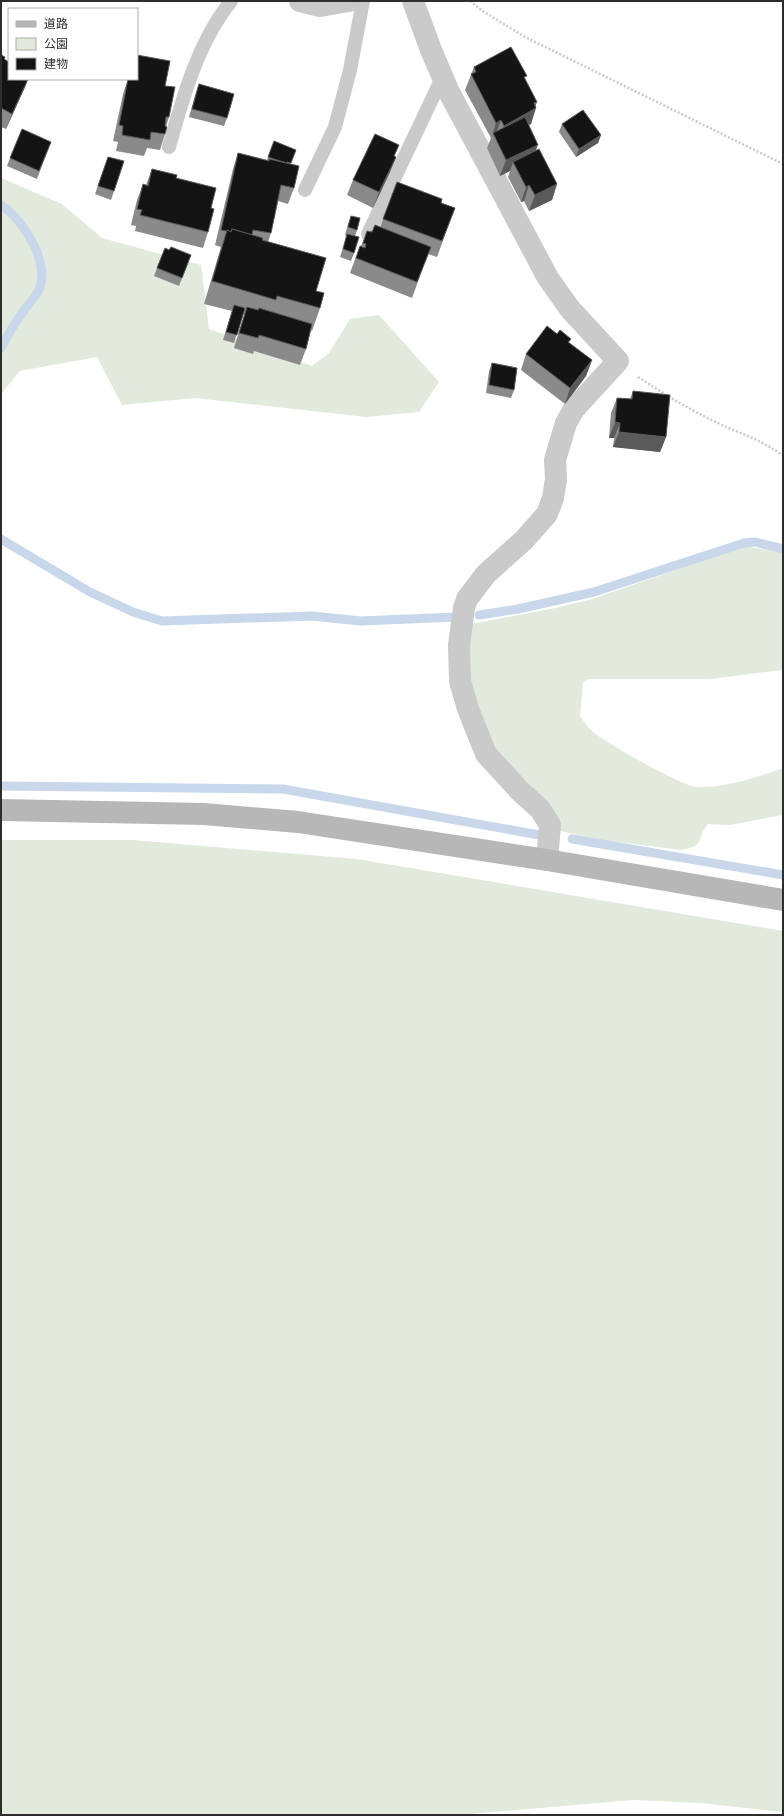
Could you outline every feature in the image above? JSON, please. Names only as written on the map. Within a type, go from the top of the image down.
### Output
[{"type":"street","points":[[300,1],[320,6],[349,1]]},
{"type":"street","points":[[413,1],[431,50],[449,92],[548,278],[570,309],[618,361],[574,409],[566,424],[555,460],[556,479],[553,498],[547,514],[524,540],[486,574],[467,599],[464,608],[459,645],[460,681],[468,709],[486,754],[520,791],[540,809],[550,824],[547,860]]},
{"type":"street","points":[[1,810],[204,814],[298,822],[547,860],[783,900]]},
{"type":"lane","points":[[169,147],[180,106],[201,54],[221,14],[231,1]]},
{"type":"lane","points":[[305,190],[335,127],[350,70],[363,1]]},
{"type":"lane","points":[[368,234],[443,76]]},
{"type":"path","points":[[470,1],[484,12],[525,37],[783,164]]},
{"type":"path","points":[[618,361],[637,377],[684,405],[718,423],[746,434],[773,448],[783,456]]},
{"type":"green space","points":[[1,178],[62,204],[102,238],[201,265],[209,329],[312,366],[329,353],[350,319],[379,315],[439,382],[419,412],[366,417],[195,398],[122,405],[97,357],[20,371],[1,394]]},
{"type":"green space","points":[[746,546],[783,553],[783,670],[710,679],[588,679],[583,683],[580,716],[587,726],[599,737],[644,763],[676,780],[689,785],[697,787],[719,786],[751,779],[783,768],[783,815],[730,825],[708,824],[698,844],[682,850],[600,840],[560,831],[481,736],[466,661],[471,624],[589,600]]},
{"type":"green space","points":[[1,840],[132,840],[357,859],[783,931],[783,1812],[701,1803],[633,1800],[458,1815],[1,1815]]},
{"type":"building","points":[[511,47],[527,76],[524,77],[537,102],[534,103],[536,108],[504,126],[501,120],[496,123],[471,74],[476,72],[474,67]]},
{"type":"building","points":[[1,55],[5,57],[4,59],[8,61],[8,80],[28,80],[12,114],[1,108]]},
{"type":"building","points":[[138,55],[170,61],[165,86],[175,87],[169,117],[166,117],[165,126],[167,127],[165,134],[151,132],[150,140],[122,135],[123,126],[119,125],[128,80],[138,80]]},
{"type":"building","points":[[199,84],[234,94],[227,118],[192,109]]},
{"type":"building","points":[[583,110],[601,135],[579,149],[562,124]]},
{"type":"building","points":[[525,117],[538,145],[506,160],[493,133]]},
{"type":"building","points":[[22,129],[51,142],[39,171],[10,158]]},
{"type":"building","points":[[375,134],[399,145],[394,156],[396,157],[379,192],[353,180]]},
{"type":"building","points":[[274,141],[296,150],[291,163],[268,157]]},
{"type":"building","points":[[539,149],[557,184],[535,195],[529,185],[526,187],[513,162]]},
{"type":"building","points":[[238,153],[269,161],[269,159],[299,166],[294,188],[281,185],[271,233],[253,230],[252,235],[232,229],[231,232],[221,230]]},
{"type":"building","points":[[108,157],[124,161],[114,191],[98,186]]},
{"type":"building","points":[[152,169],[177,175],[176,178],[216,188],[211,208],[214,209],[208,232],[140,215],[142,210],[137,209],[143,184],[148,186]]},
{"type":"building","points":[[397,182],[442,199],[441,203],[455,208],[442,241],[383,219]]},
{"type":"building","points":[[351,216],[360,218],[357,230],[348,227]]},
{"type":"building","points":[[375,225],[431,247],[417,282],[356,258],[360,246],[365,248],[366,244],[363,243],[367,231],[372,232]]},
{"type":"building","points":[[232,229],[263,238],[262,240],[326,258],[316,291],[324,293],[320,308],[277,296],[276,300],[212,281],[227,230],[231,232]]},
{"type":"building","points":[[347,234],[359,237],[354,253],[343,249]]},
{"type":"building","points":[[171,247],[191,255],[182,278],[157,268],[165,248],[169,250]]},
{"type":"building","points":[[234,305],[245,308],[237,335],[226,332]]},
{"type":"building","points":[[247,307],[258,310],[259,308],[312,324],[306,349],[259,335],[258,338],[239,333]]},
{"type":"building","points":[[547,326],[557,334],[560,330],[571,339],[568,342],[592,360],[570,388],[526,354]]},
{"type":"building","points":[[492,363],[517,368],[514,390],[489,385]]},
{"type":"building","points":[[633,391],[670,395],[666,437],[619,432],[620,423],[615,422],[617,398],[632,399]]},
{"type":"waterway","points":[[1,205],[18,221],[26,232],[38,256],[41,269],[41,281],[38,292],[15,323],[1,348]]},
{"type":"waterway","points":[[1,539],[90,592],[133,612],[162,621],[312,616],[361,621],[456,617]]},
{"type":"waterway","points":[[479,615],[518,609],[594,592],[744,543],[755,542],[783,549]]},
{"type":"waterway","points":[[1,786],[283,789],[539,835]]},
{"type":"waterway","points":[[572,839],[783,875]]}]
